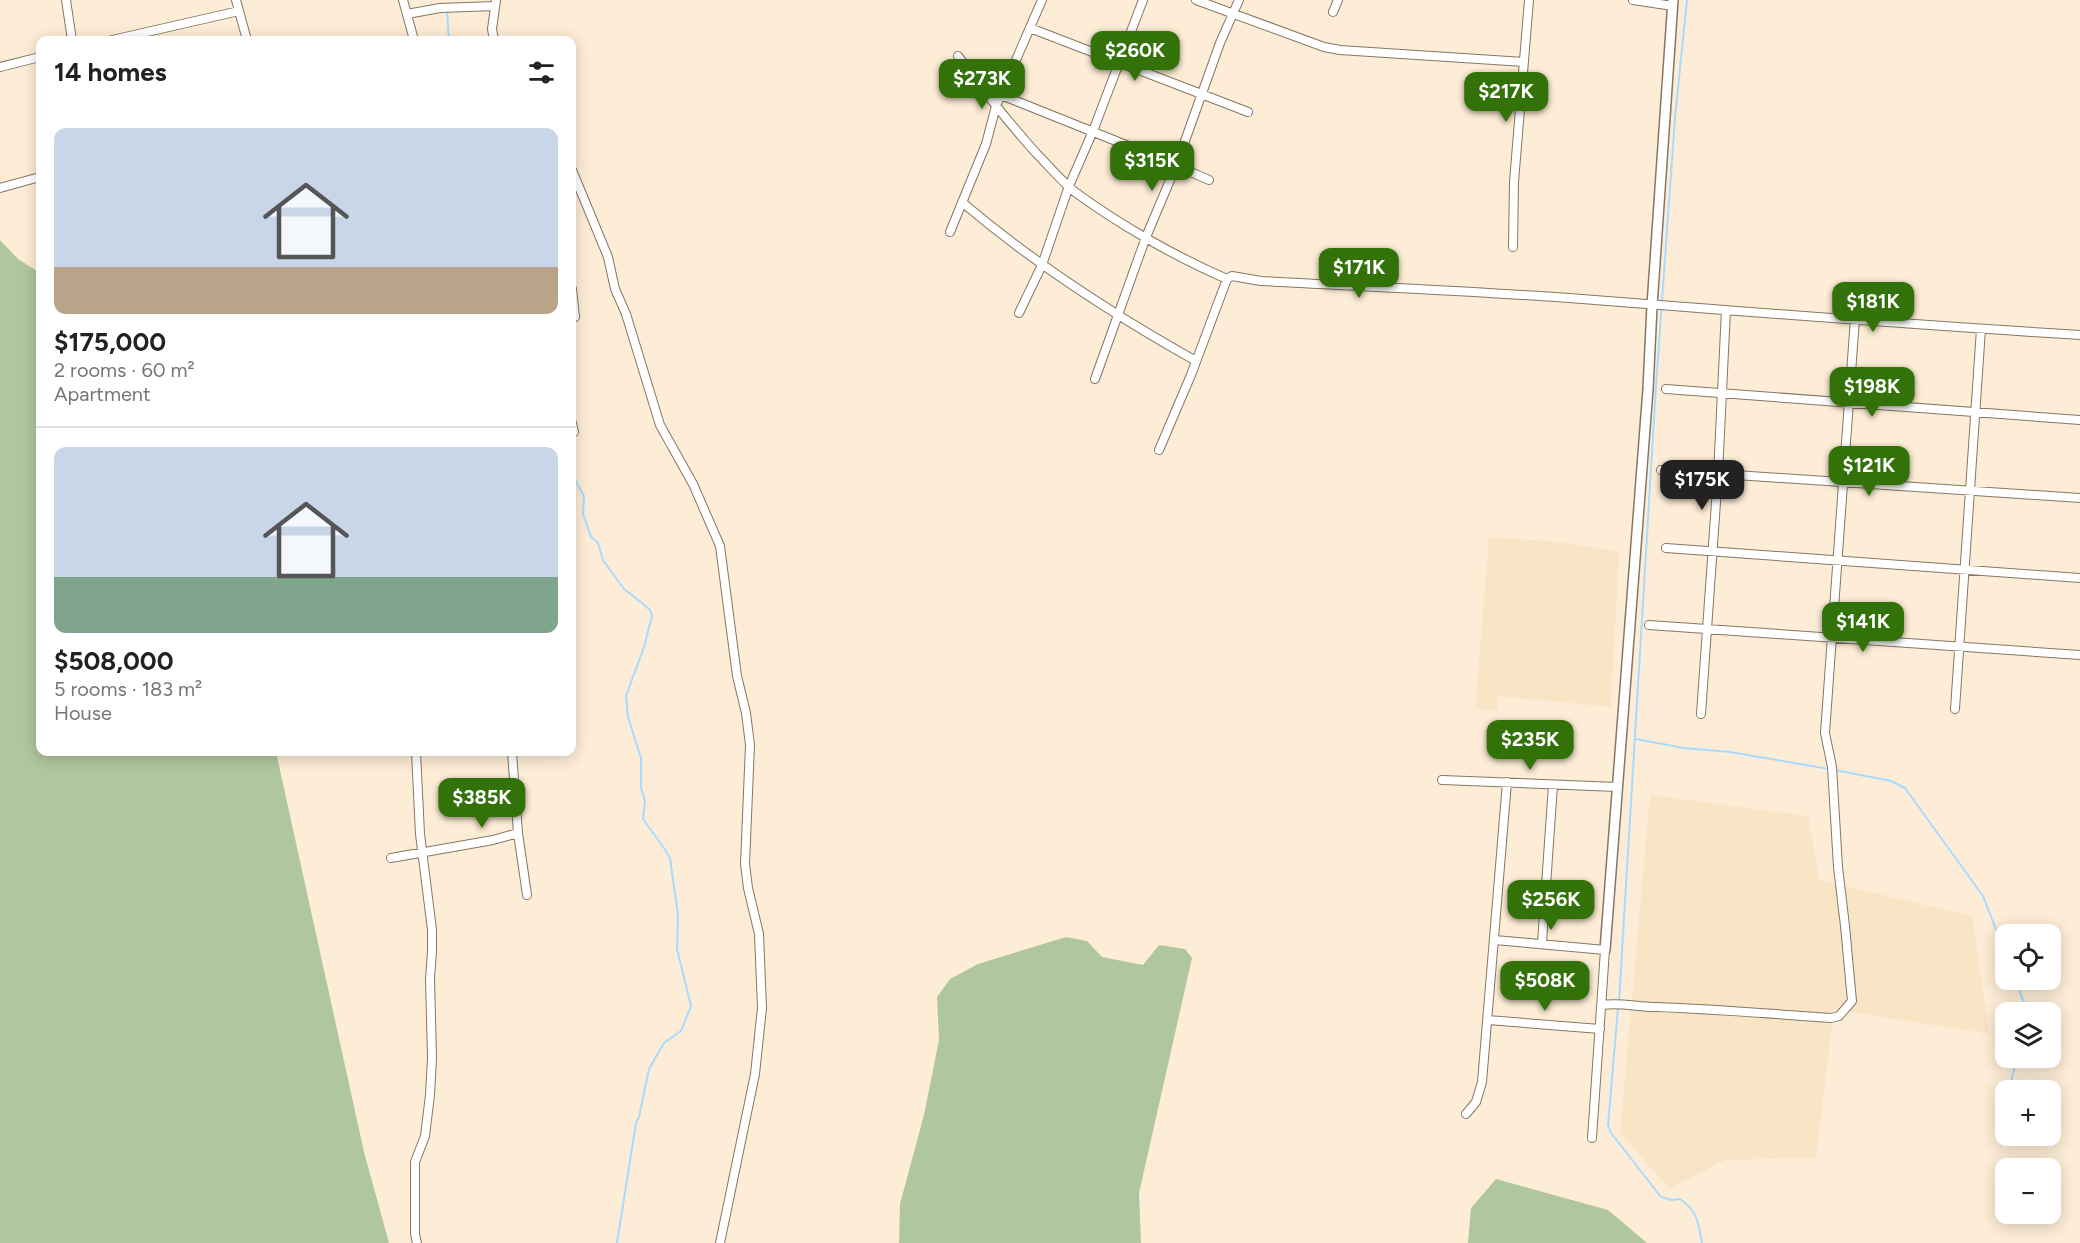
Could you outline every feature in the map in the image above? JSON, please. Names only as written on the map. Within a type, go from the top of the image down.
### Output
[{"type":"street","points":[[66,0],[71,36]]},
{"type":"street","points":[[236,0],[246,36]]},
{"type":"street","points":[[403,0],[413,36]]},
{"type":"street","points":[[950,232],[986,144],[996,106],[1042,0]]},
{"type":"street","points":[[1019,313],[1042,265],[1069,186],[1093,131],[1143,0]]},
{"type":"street","points":[[1196,0],[1316,44],[1340,50],[1524,62]]},
{"type":"street","points":[[1095,379],[1146,237],[1176,166],[1220,43],[1239,0]]},
{"type":"street","points":[[1333,12],[1338,0]]},
{"type":"street","points":[[1513,247],[1514,182],[1529,0]]},
{"type":"street","points":[[1592,1138],[1648,389],[1660,306],[1673,3],[1633,0]]},
{"type":"street","points":[[407,14],[440,8],[495,3],[493,36]]},
{"type":"street","points":[[130,36],[239,11]]},
{"type":"street","points":[[1030,28],[1248,112]]},
{"type":"street","points":[[958,56],[1016,131],[1069,186],[1146,237],[1227,279]]},
{"type":"street","points":[[0,67],[36,58]]},
{"type":"street","points":[[1001,95],[1209,180]]},
{"type":"street","points":[[0,189],[36,178]]},
{"type":"street","points":[[576,180],[608,257],[615,289],[626,314],[660,425],[693,484],[720,546],[737,676],[746,713],[750,745],[745,864],[759,934],[762,1008],[754,1074],[720,1243]]},
{"type":"street","points":[[963,203],[1042,265],[1117,315],[1196,361]]},
{"type":"street","points":[[1159,450],[1172,423],[1227,279],[1232,276],[1261,281],[1569,298],[1981,329],[2080,334]]},
{"type":"street","points":[[1701,714],[1718,474],[1726,310]]},
{"type":"street","points":[[1602,1005],[1619,1003],[1632,1007],[1831,1018],[1839,1016],[1852,1001],[1838,867],[1832,770],[1825,733],[1855,318]]},
{"type":"street","points":[[1955,710],[1981,329]]},
{"type":"street","points":[[1666,389],[2080,420]]},
{"type":"street","points":[[1660,470],[2080,498]]},
{"type":"street","points":[[1666,548],[2080,578]]},
{"type":"street","points":[[1649,625],[2080,655]]},
{"type":"street","points":[[416,756],[422,853],[432,930],[430,979],[432,1058],[424,1136],[415,1162],[414,1204],[417,1243]]},
{"type":"street","points":[[512,756],[518,833],[527,895]]},
{"type":"street","points":[[1442,780],[1617,787]]},
{"type":"street","points":[[1466,1114],[1476,1102],[1482,1082],[1507,782]]},
{"type":"street","points":[[1542,944],[1553,785]]},
{"type":"street","points":[[391,858],[493,840],[518,833]]},
{"type":"street","points":[[1495,940],[1605,950]]},
{"type":"street","points":[[1488,1020],[1600,1029]]},
{"type":"shaded area","points":[[1489,537],[1559,542],[1619,552],[1611,707],[1498,696],[1497,711],[1475,709]]},
{"type":"shaded area","points":[[1650,795],[1808,816],[1819,880],[1972,916],[1989,1034],[1834,1009],[1816,1158],[1725,1160],[1669,1189],[1620,1132]]},
{"type":"green space","points":[[0,240],[18,259],[36,270],[36,756],[277,756],[364,1152],[389,1243],[0,1243]]},
{"type":"green space","points":[[1066,937],[1087,941],[1102,957],[1143,965],[1159,945],[1185,949],[1192,958],[1139,1193],[1141,1243],[899,1243],[900,1204],[924,1115],[939,1040],[937,997],[950,979],[978,964]]},
{"type":"green space","points":[[1496,1179],[1608,1210],[1647,1243],[1468,1243],[1471,1208]]},
{"type":"waterway","points":[[1619,1002],[1656,386],[1675,118],[1687,0]]},
{"type":"waterway","points":[[447,11],[449,36]]},
{"type":"waterway","points":[[576,482],[584,496],[583,514],[591,537],[598,543],[603,560],[624,589],[650,610],[652,616],[644,647],[626,696],[628,717],[641,758],[641,788],[645,801],[643,819],[670,858],[678,915],[677,949],[691,1006],[681,1031],[664,1043],[649,1069],[636,1123],[617,1243]]},
{"type":"waterway","points":[[1636,739],[1829,769]]},
{"type":"waterway","points":[[1835,770],[1891,781],[1905,788],[1983,896],[1995,927]]},
{"type":"waterway","points":[[2019,990],[2024,1002]]},
{"type":"waterway","points":[[1618,1008],[1608,1125],[1611,1133],[1661,1197],[1672,1200],[1680,1199],[1694,1213],[1702,1243]]},
{"type":"waterway","points":[[2012,1080],[2014,1068]]}]
